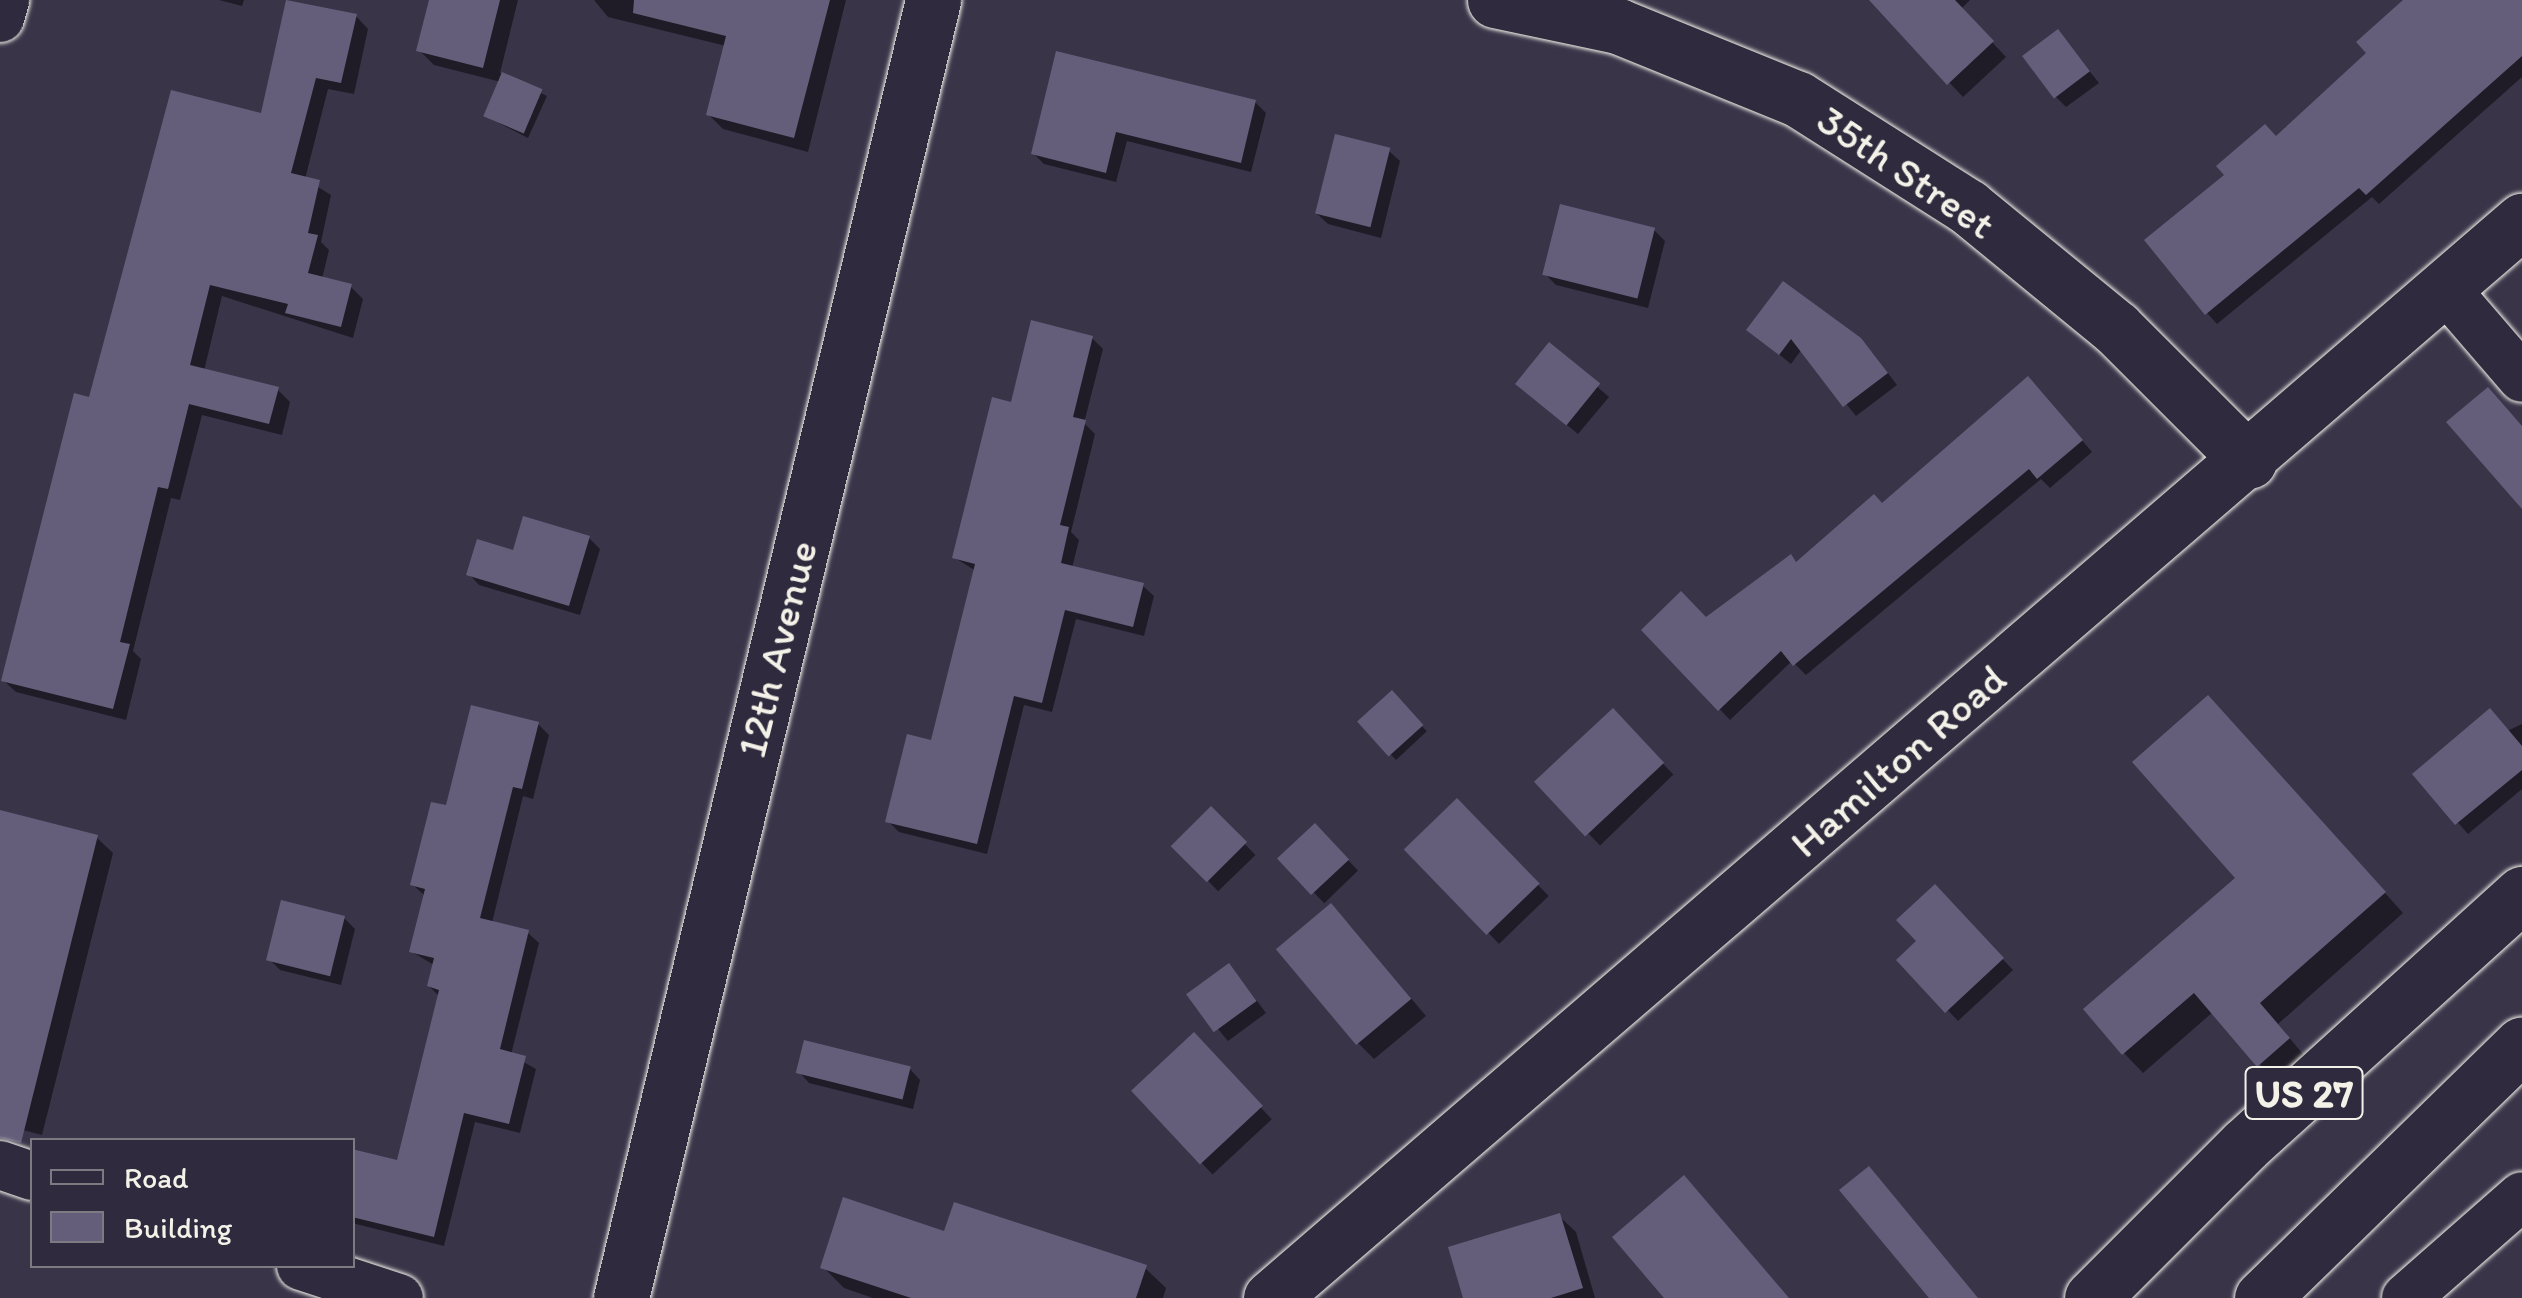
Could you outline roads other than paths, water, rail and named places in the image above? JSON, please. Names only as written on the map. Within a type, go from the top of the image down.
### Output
[{"type":"street","points":[[0,18],[4,0]]},
{"type":"street","name":"12th Avenue","points":[[620,1298],[933,0]]},
{"type":"street","name":"35th Street","points":[[1495,0],[1628,13],[1798,99],[1968,207],[2116,328],[2249,461]]},
{"type":"street","name":"Hamilton Road","points":[[1271,1298],[2249,461],[2442,286],[2522,221]]},
{"type":"street","points":[[2442,286],[2522,378]]},
{"type":"street","name":"US 27","points":[[2092,1298],[2245,1146],[2522,894]]},
{"type":"street","name":"US 27","points":[[2262,1298],[2522,1044]]},
{"type":"street","points":[[0,1165],[30,1175]]},
{"type":"street","points":[[2406,1298],[2522,1196]]},
{"type":"street","points":[[307,1268],[399,1298]]}]
